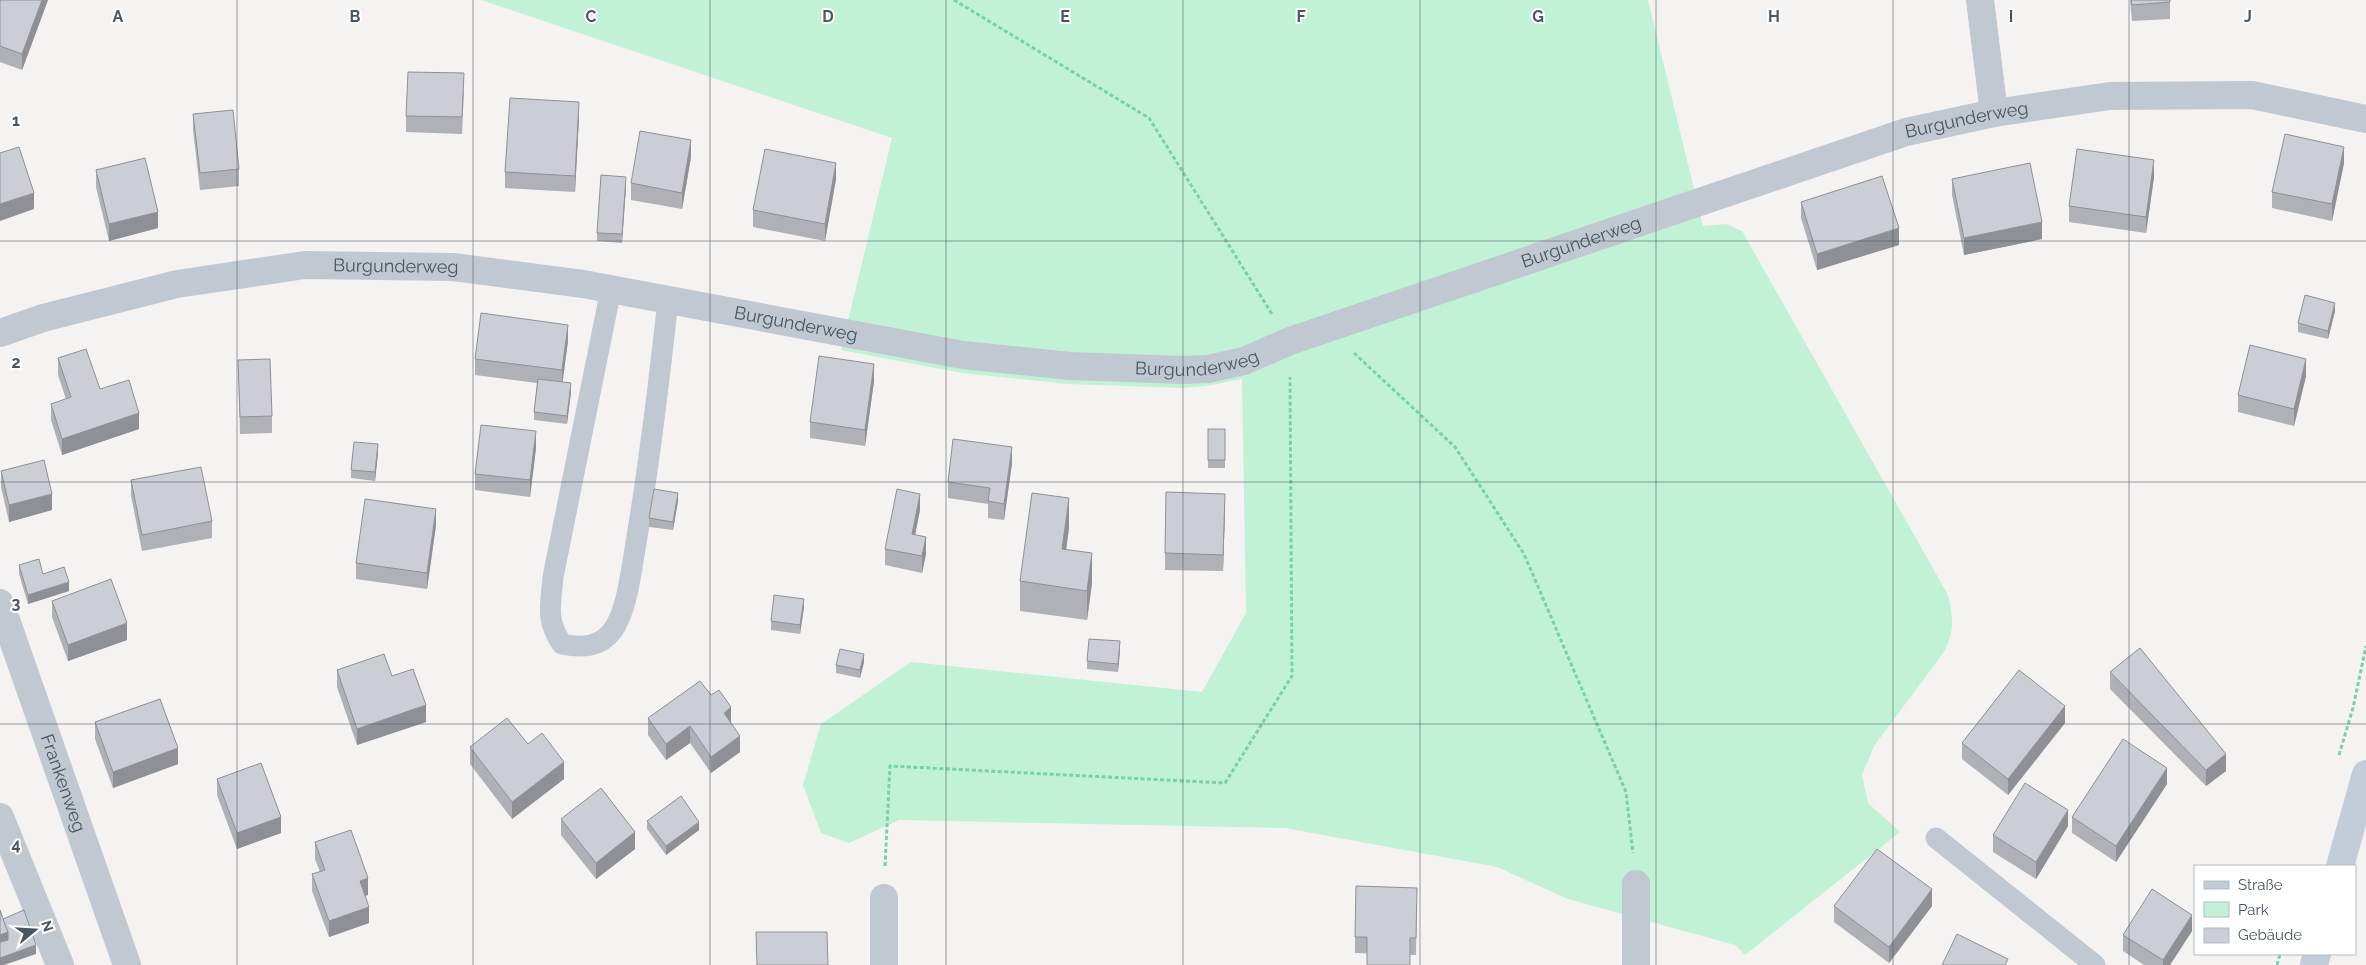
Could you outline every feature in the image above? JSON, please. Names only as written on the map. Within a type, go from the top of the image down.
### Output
[{"type":"main road","points":[[2340,865],[2366,774]]},
{"type":"street","points":[[1980,0],[1994,113]]},
{"type":"street","name":"Burgunderweg","points":[[0,333],[43,318],[177,284],[305,265],[453,267],[611,289],[963,355],[1070,366],[1184,370],[1208,368],[1244,361],[1290,342],[1906,132],[1994,113],[2110,96],[2252,95],[2366,119]]},
{"type":"street","name":"Frankenweg","points":[[0,603],[127,965]]},
{"type":"street","points":[[0,817],[60,965]]},
{"type":"street","points":[[1636,884],[1636,965]]},
{"type":"street","points":[[884,898],[884,965]]},
{"type":"lane","points":[[611,289],[553,577],[550,608],[551,628],[562,644],[580,648],[598,643],[613,630],[622,607],[630,577],[650,454],[668,300]]},
{"type":"lane","points":[[1936,838],[2095,965]]},
{"type":"path","points":[[884,898],[890,766],[1225,783],[1292,676],[1290,342],[1149,118],[954,0]]},
{"type":"path","points":[[1328,329],[1455,447],[1524,554],[1626,792],[1636,884]]},
{"type":"green space","points":[[481,0],[1648,0],[1703,226],[1726,224],[1742,231],[1948,595],[1952,624],[1948,644],[1874,746],[1862,775],[1868,803],[1900,832],[1745,955],[1735,945],[1568,899],[1497,867],[1285,828],[899,820],[849,843],[821,833],[803,785],[821,724],[911,662],[1202,692],[1246,613],[1242,379],[1206,386],[1182,388],[1068,384],[962,373],[841,350],[892,138]]},
{"type":"building","points":[[0,0],[42,0],[22,54],[0,46]]},
{"type":"building","points":[[2131,0],[2170,0],[2170,2],[2132,5]]},
{"type":"building","points":[[408,72],[464,73],[462,117],[406,116]]},
{"type":"building","points":[[510,98],[579,102],[575,176],[505,172]]},
{"type":"building","points":[[233,110],[239,169],[200,173],[193,114]]},
{"type":"building","points":[[640,131],[691,140],[682,193],[631,183]]},
{"type":"building","points":[[2285,134],[2344,147],[2332,204],[2272,192]]},
{"type":"building","points":[[19,147],[34,193],[0,204],[0,153]]},
{"type":"building","points":[[765,149],[836,163],[825,224],[753,210]]},
{"type":"building","points":[[2077,149],[2154,160],[2146,217],[2069,206]]},
{"type":"building","points":[[145,158],[158,212],[109,224],[96,170]]},
{"type":"building","points":[[2030,163],[2042,222],[1964,238],[1952,179]]},
{"type":"building","points":[[601,175],[626,177],[622,234],[597,233]]},
{"type":"building","points":[[1882,176],[1899,228],[1817,254],[1801,202]]},
{"type":"building","points":[[2305,295],[2335,303],[2328,331],[2298,323]]},
{"type":"building","points":[[481,313],[568,325],[562,370],[475,359]]},
{"type":"building","points":[[2250,345],[2306,359],[2294,409],[2238,395]]},
{"type":"building","points":[[86,349],[100,389],[129,380],[139,413],[62,439],[51,404],[71,397],[58,358]]},
{"type":"building","points":[[819,356],[874,364],[865,430],[810,422]]},
{"type":"building","points":[[270,359],[272,416],[240,417],[238,360]]},
{"type":"building","points":[[538,379],[571,383],[567,416],[534,412]]},
{"type":"building","points":[[481,425],[536,431],[530,480],[475,474]]},
{"type":"building","points":[[1208,429],[1225,429],[1225,460],[1208,460]]},
{"type":"building","points":[[953,439],[1012,447],[1004,504],[988,501],[990,488],[948,482]]},
{"type":"building","points":[[354,442],[378,444],[375,472],[351,470]]},
{"type":"building","points":[[44,460],[52,494],[9,505],[1,471]]},
{"type":"building","points":[[201,467],[212,521],[142,535],[131,480]]},
{"type":"building","points":[[654,489],[678,493],[673,522],[649,518]]},
{"type":"building","points":[[897,489],[920,494],[912,534],[926,537],[922,556],[885,549]]},
{"type":"building","points":[[1166,492],[1225,494],[1223,555],[1165,553]]},
{"type":"building","points":[[1032,493],[1069,498],[1062,549],[1092,553],[1087,591],[1020,581]]},
{"type":"building","points":[[365,499],[436,509],[427,573],[356,563]]},
{"type":"building","points":[[39,559],[43,574],[64,567],[69,582],[28,595],[19,565]]},
{"type":"building","points":[[111,579],[127,623],[68,645],[52,601]]},
{"type":"building","points":[[774,595],[804,599],[800,625],[771,621]]},
{"type":"building","points":[[1089,639],[1120,641],[1118,664],[1087,661]]},
{"type":"building","points":[[2140,648],[2226,754],[2206,770],[2110,672]]},
{"type":"building","points":[[840,649],[864,654],[860,670],[836,665]]},
{"type":"building","points":[[384,654],[392,676],[413,669],[426,705],[357,729],[337,670]]},
{"type":"building","points":[[2019,670],[2065,706],[2008,779],[1962,743]]},
{"type":"building","points":[[700,681],[711,695],[719,690],[731,707],[724,713],[740,736],[711,757],[690,726],[666,744],[648,718]]},
{"type":"building","points":[[160,699],[178,748],[113,772],[95,722]]},
{"type":"building","points":[[507,718],[528,744],[542,733],[564,762],[512,802],[470,747]]},
{"type":"building","points":[[2123,739],[2167,768],[2116,846],[2072,817]]},
{"type":"building","points":[[261,763],[281,817],[237,833],[217,779]]},
{"type":"building","points":[[2025,783],[2068,810],[2036,862],[1993,835]]},
{"type":"building","points":[[601,788],[635,832],[596,863],[561,819]]},
{"type":"building","points":[[681,796],[699,822],[666,846],[647,821]]},
{"type":"building","points":[[351,830],[368,878],[360,881],[369,907],[329,921],[312,874],[325,870],[315,842]]},
{"type":"building","points":[[1877,849],[1932,889],[1889,947],[1834,906]]},
{"type":"building","points":[[1356,886],[1417,888],[1416,938],[1410,938],[1410,965],[1367,965],[1367,937],[1355,937]]},
{"type":"building","points":[[2152,889],[2192,915],[2163,960],[2123,935]]},
{"type":"building","points":[[0,910],[8,932],[0,935]]},
{"type":"building","points":[[24,910],[36,945],[0,958],[0,942],[8,940],[8,932],[3,919]]},
{"type":"building","points":[[756,932],[827,932],[828,965],[757,965]]},
{"type":"building","points":[[1957,934],[2008,959],[2005,965],[1942,965]]}]
